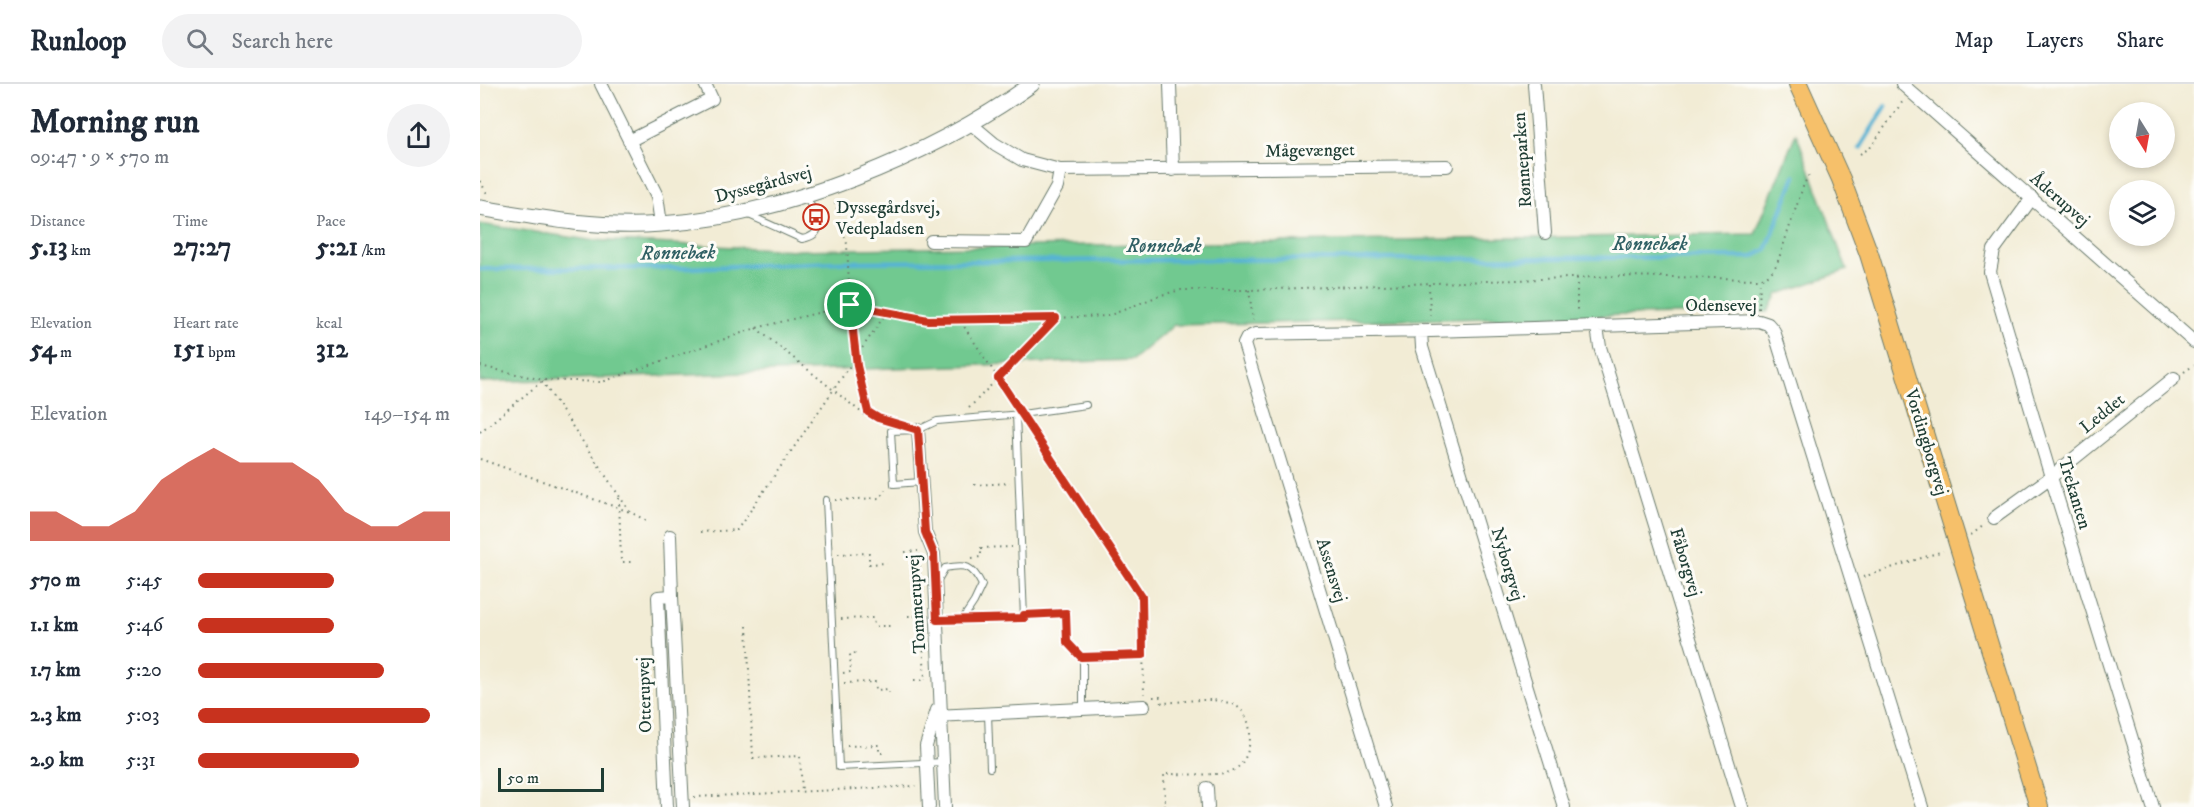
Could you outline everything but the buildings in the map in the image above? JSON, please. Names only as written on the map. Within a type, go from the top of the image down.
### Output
[{"type":"main road","name":"Vordingborgvej","points":[[1798,84],[1841,179],[1869,254],[2039,807]]},
{"type":"street","points":[[601,84],[657,196],[661,224]]},
{"type":"street","points":[[629,141],[712,99],[705,84]]},
{"type":"street","name":"Dyssegårdsvej","points":[[484,203],[556,220],[613,225],[661,224],[742,212],[867,173],[970,123],[1032,84]]},
{"type":"street","points":[[1170,84],[1173,170]]},
{"type":"street","name":"Rønneparken","points":[[1534,84],[1545,233]]},
{"type":"street","name":"Åderupvej","points":[[1906,88],[2194,342]]},
{"type":"street","name":"Mågevænget","points":[[970,123],[995,144],[1022,160],[1060,170],[1447,166]]},
{"type":"street","points":[[931,242],[1026,242],[1057,187],[1060,170]]},
{"type":"street","name":"Trekanten","points":[[2031,198],[1994,250],[1990,272],[2153,807]]},
{"type":"street","name":"Odensevej","points":[[1254,333],[1597,327],[1759,321],[1768,324],[1774,331],[1922,807]]},
{"type":"street","name":"Fåborgvej","points":[[1597,327],[1600,347],[1742,807]]},
{"type":"street","name":"Nyborgvej","points":[[1426,331],[1422,347],[1564,807]]},
{"type":"street","name":"Assensvej","points":[[1254,333],[1247,338],[1244,344],[1386,807]]},
{"type":"street","name":"Leddet","points":[[1994,518],[2051,477],[2174,378]]},
{"type":"street","name":"Tommerupvej","points":[[918,430],[925,532],[934,554],[938,712],[945,807]]},
{"type":"street","name":"Otterupvej","points":[[670,536],[682,802]]},
{"type":"street","name":"Otterupvej","points":[[667,807],[658,597],[672,596]]},
{"type":"street","points":[[938,712],[988,714],[1083,709],[1144,702]]},
{"type":"street","name":"Tommerupvej","points":[[929,807],[926,746],[938,712]]},
{"type":"street","points":[[1207,788],[1208,807]]},
{"type":"lane","points":[[742,212],[801,239],[811,237],[818,231],[819,223],[805,194]]},
{"type":"lane","points":[[921,482],[894,484],[891,431],[918,430],[937,421],[1086,405]]},
{"type":"lane","points":[[936,618],[962,620],[1024,618],[1018,482],[1019,414]]},
{"type":"lane","points":[[826,500],[839,767],[943,762]]},
{"type":"lane","points":[[935,585],[945,568],[962,565],[975,571],[982,585],[962,620]]},
{"type":"lane","points":[[1083,657],[1083,709]]},
{"type":"lane","points":[[988,714],[990,768]]},
{"type":"path","points":[[1860,154],[1870,148],[1906,88]]},
{"type":"path","points":[[480,366],[543,380],[602,382],[756,328],[850,305],[928,320],[960,321],[1108,316],[1161,295],[1181,290],[1249,290],[1622,276],[1760,279],[1770,274],[1777,264],[1809,175]]},
{"type":"path","points":[[480,181],[484,203]]},
{"type":"path","points":[[833,196],[847,244],[847,280],[856,355],[868,412],[888,422]]},
{"type":"path","points":[[480,197],[484,203]]},
{"type":"path","points":[[1576,278],[1578,327]]},
{"type":"path","points":[[1759,321],[1760,279]]},
{"type":"path","points":[[1426,331],[1429,284]]},
{"type":"path","points":[[1249,290],[1254,333]]},
{"type":"path","points":[[700,532],[737,530],[887,312]]},
{"type":"path","points":[[958,419],[1056,318]]},
{"type":"path","points":[[960,321],[1019,414],[1142,597],[1144,702],[1160,697],[1162,703],[1214,701],[1238,707],[1247,717],[1251,731],[1248,749],[1241,764],[1231,772],[1164,774],[1165,807]]},
{"type":"path","points":[[756,328],[867,417],[874,416]]},
{"type":"path","points":[[480,432],[543,380]]},
{"type":"path","points":[[543,380],[630,512]]},
{"type":"path","points":[[480,459],[630,512],[649,522]]},
{"type":"path","points":[[974,485],[1018,482]]},
{"type":"path","points":[[826,500],[880,498],[886,489]]},
{"type":"path","points":[[618,495],[621,562],[631,562]]},
{"type":"path","points":[[1852,581],[1958,546],[1994,518]]},
{"type":"path","points":[[962,565],[963,558],[981,557],[981,548],[1021,547]]},
{"type":"path","points":[[905,552],[918,551]]},
{"type":"path","points":[[829,555],[869,553],[870,564],[887,563]]},
{"type":"path","points":[[1024,615],[1066,613],[1067,642],[1083,657],[1143,655]]},
{"type":"path","points":[[908,616],[936,618]]},
{"type":"path","points":[[832,619],[873,618],[874,626],[890,626]]},
{"type":"path","points":[[747,626],[753,758],[800,756],[802,792]]},
{"type":"path","points":[[834,673],[851,672],[850,654],[857,653]]},
{"type":"path","points":[[835,684],[875,682],[876,690],[888,689],[889,696]]},
{"type":"path","points":[[838,747],[879,746],[879,753],[890,753]]},
{"type":"path","points":[[682,802],[928,785]]},
{"type":"green space","points":[[1796,133],[1847,270],[1778,294],[1768,312],[1174,325],[1132,360],[480,382],[480,224],[589,240],[796,250],[1755,234]]},
{"type":"waterway","name":"Rønnebæk","points":[[1860,148],[1886,106]]},
{"type":"waterway","name":"Rønnebæk","points":[[480,269],[688,268],[838,262],[1752,257],[1766,250],[1795,176]]},
{"type":"place","name":"Dyssegårdsvej, Vedepladsen","points":[[816,217]]},
{"type":"route","points":[[850,305],[928,320],[1056,318],[998,378],[1142,597],[1143,655],[1081,657],[1067,642],[1066,613],[1024,615],[1024,618],[937,620],[934,554],[925,532],[918,430],[878,418],[868,412],[857,366],[850,305]]}]
